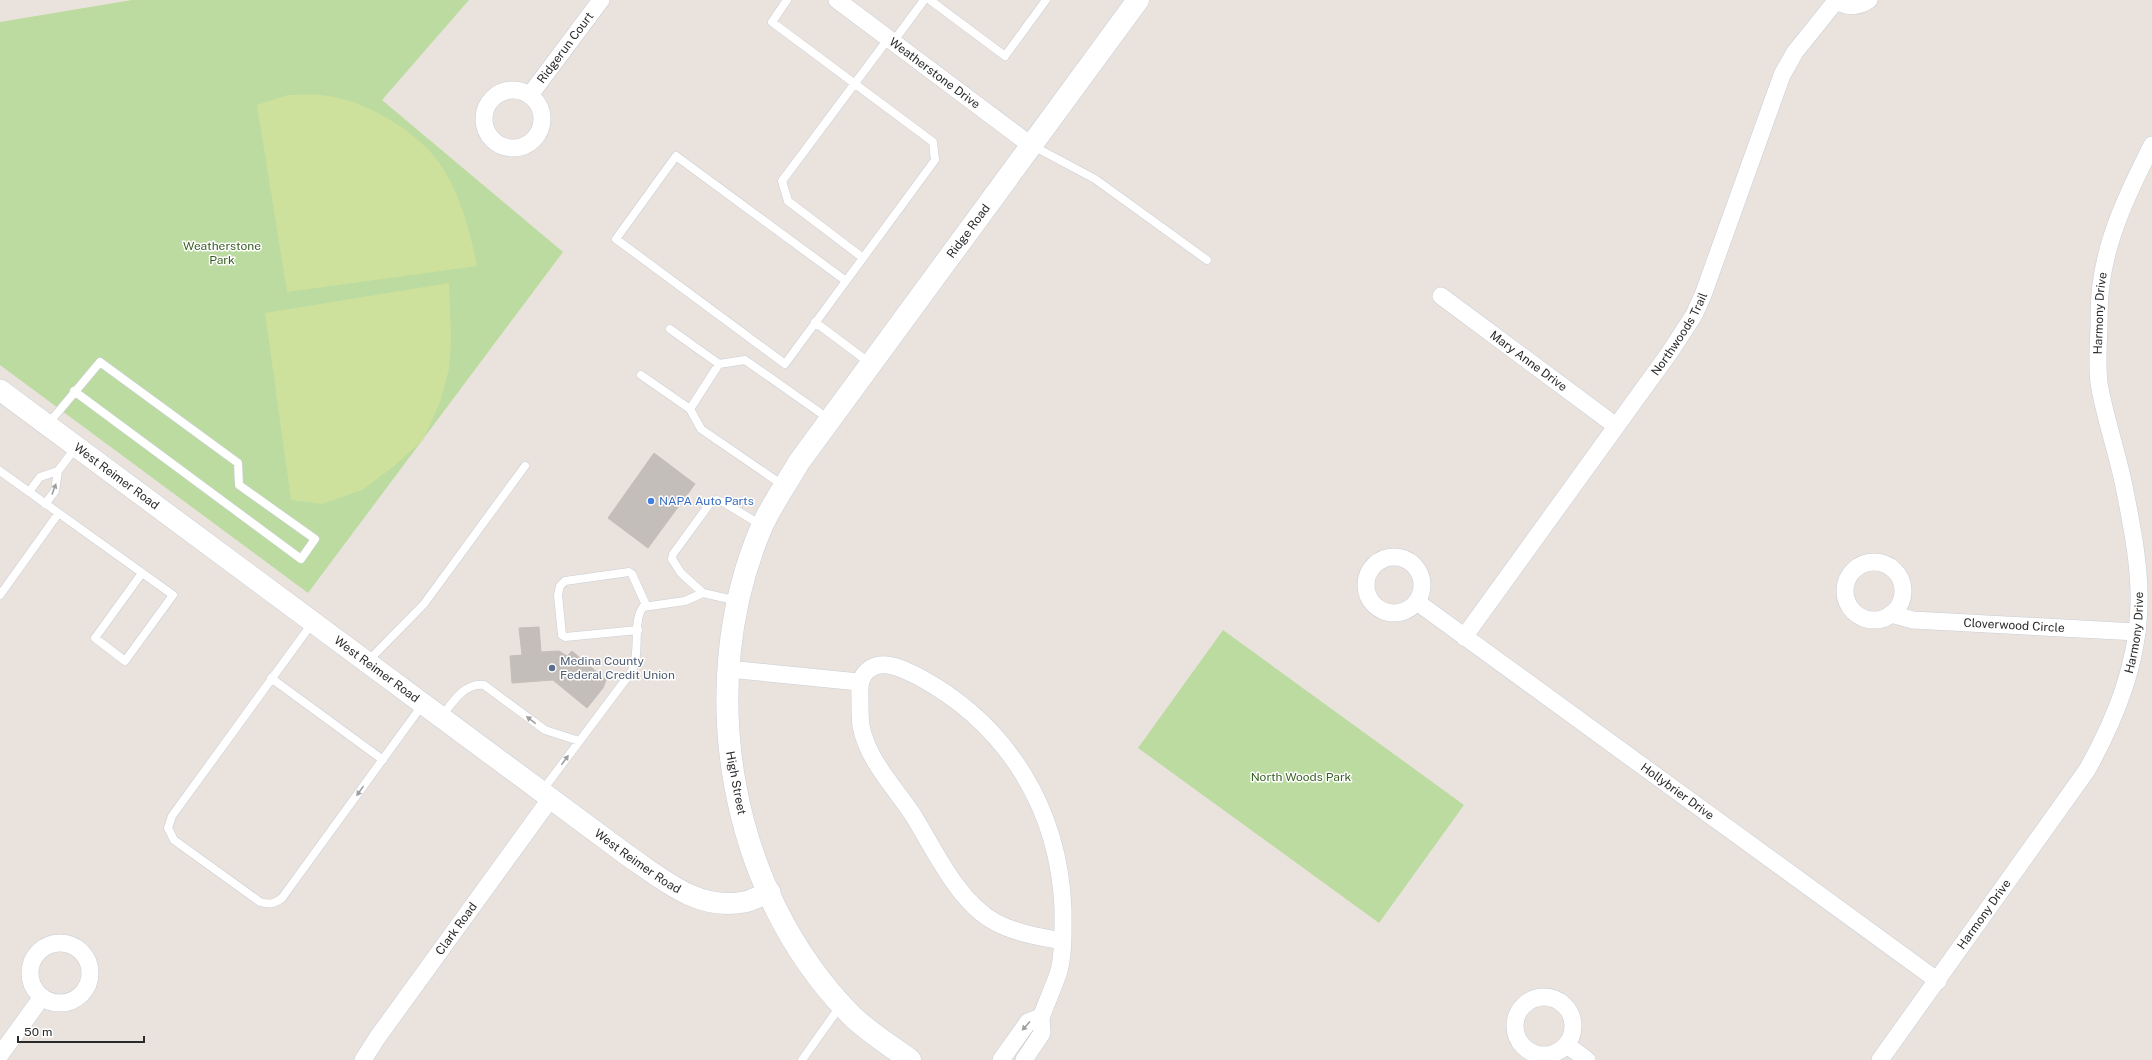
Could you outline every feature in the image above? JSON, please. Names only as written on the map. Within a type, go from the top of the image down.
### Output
[{"type":"main road","name":"Ridge Road","points":[[799,462],[1138,0]]},
{"type":"main road","name":"High Street","points":[[799,462],[762,526],[739,601],[728,669],[727,701],[729,747],[736,793],[748,838],[770,892],[783,921],[802,954],[842,1005],[855,1018],[910,1060]]},
{"type":"street","name":"Ridgerun Court","points":[[530,95],[601,0]]},
{"type":"street","name":"Weatherstone Drive","points":[[837,0],[1032,146]]},
{"type":"street","name":"Northwoods Trail","points":[[1464,637],[1694,315],[1715,266],[1782,75],[1795,52],[1835,0],[1852,6],[1860,5],[1869,0]]},
{"type":"street","name":"Harmony Drive","points":[[1880,1060],[1938,981],[2087,770],[2105,738],[2120,702],[2130,672],[2137,632],[2139,604],[2137,569],[2125,490],[2099,382],[2098,351],[2101,285],[2109,248],[2120,213],[2152,145]]},
{"type":"street","name":"Mary Anne Drive","points":[[1440,296],[1616,426]]},
{"type":"street","name":"West Reimer Road","points":[[0,390],[368,661],[627,855],[674,887],[698,900],[722,904],[745,902],[770,892]]},
{"type":"street","name":"Hollybrier Drive","points":[[1417,602],[1938,981]]},
{"type":"street","name":"Cloverwood Circle","points":[[1891,614],[1913,620],[2137,632]]},
{"type":"street","points":[[1024,1060],[1042,1033],[1041,1017],[1059,969],[1062,941],[1062,882],[1055,847],[1036,794],[1015,760],[972,712],[934,686],[908,672],[886,664],[868,670],[859,682],[861,726],[874,760],[905,802],[966,898],[994,922],[1029,934],[1062,941]]},
{"type":"street","points":[[728,669],[859,682]]},
{"type":"street","name":"Clark Road","points":[[363,1060],[546,794]]},
{"type":"street","points":[[0,1055],[42,997]]},
{"type":"street","points":[[1001,1060],[1028,1022],[1041,1017]]},
{"type":"street","points":[[1567,1045],[1587,1060]]},
{"type":"lane","points":[[788,0],[772,22],[932,142],[934,160],[863,258],[846,281],[815,322],[784,364],[616,239],[676,156],[846,281]]},
{"type":"lane","points":[[863,258],[788,201],[782,181],[855,84],[924,0]]},
{"type":"lane","points":[[930,0],[1006,56],[1046,0]]},
{"type":"lane","points":[[1032,146],[1094,179],[1207,260]]},
{"type":"lane","points":[[815,322],[871,364]]},
{"type":"lane","points":[[670,329],[719,364],[745,360],[830,420]]},
{"type":"lane","points":[[48,425],[74,391],[100,362],[238,463],[240,485],[315,539],[301,559],[74,391]]},
{"type":"lane","points":[[690,409],[719,364]]},
{"type":"lane","points":[[641,374],[690,409],[701,429],[785,486]]},
{"type":"lane","points":[[45,504],[55,491],[58,471],[77,446]]},
{"type":"lane","points":[[368,661],[424,604],[525,466]]},
{"type":"lane","points":[[0,471],[173,595],[125,661],[95,638],[142,573]]},
{"type":"lane","points":[[29,492],[40,477],[58,471]]},
{"type":"lane","points":[[739,601],[703,593],[681,573],[672,559],[673,554],[711,502],[717,500],[723,502],[762,526]]},
{"type":"lane","points":[[0,595],[58,514]]},
{"type":"lane","points":[[638,630],[565,637],[562,635],[558,595],[559,589],[565,581],[629,572],[646,605]]},
{"type":"lane","points":[[546,794],[579,741],[632,671],[637,657],[640,613],[646,605],[678,602],[703,593]]},
{"type":"lane","points":[[314,621],[271,678],[172,816],[168,828],[174,840],[260,902],[269,905],[282,898],[424,703]]},
{"type":"lane","points":[[271,678],[383,760]]},
{"type":"lane","points":[[442,716],[469,687],[484,685],[545,730],[579,741]]},
{"type":"lane","points":[[802,1060],[842,1005]]},
{"type":"green space","name":"Weatherstone Park","points":[[132,0],[469,0],[382,100],[563,252],[308,593],[0,365],[0,22]]},
{"type":"green space","points":[[288,95],[321,95],[337,97],[353,102],[386,117],[428,149],[445,172],[458,197],[471,238],[477,266],[287,292],[257,105]]},
{"type":"green space","points":[[449,283],[451,339],[449,369],[440,402],[423,440],[393,467],[362,490],[322,504],[291,500],[265,313]]},
{"type":"green space","name":"North Woods Park","points":[[1223,630],[1464,805],[1379,923],[1138,748]]},
{"type":"building","name":"NAPA Auto Parts","points":[[654,453],[695,484],[648,548],[608,518]]},
{"type":"building","name":"Medina County Federal Credit Union","points":[[539,627],[541,652],[559,651],[567,656],[572,651],[606,680],[603,688],[587,708],[553,680],[512,683],[510,656],[522,655],[519,628]]},
{"type":"place","name":"NAPA Auto Parts","points":[[651,501]]},
{"type":"place","name":"Medina County Federal Credit Union","points":[[552,668]]}]
